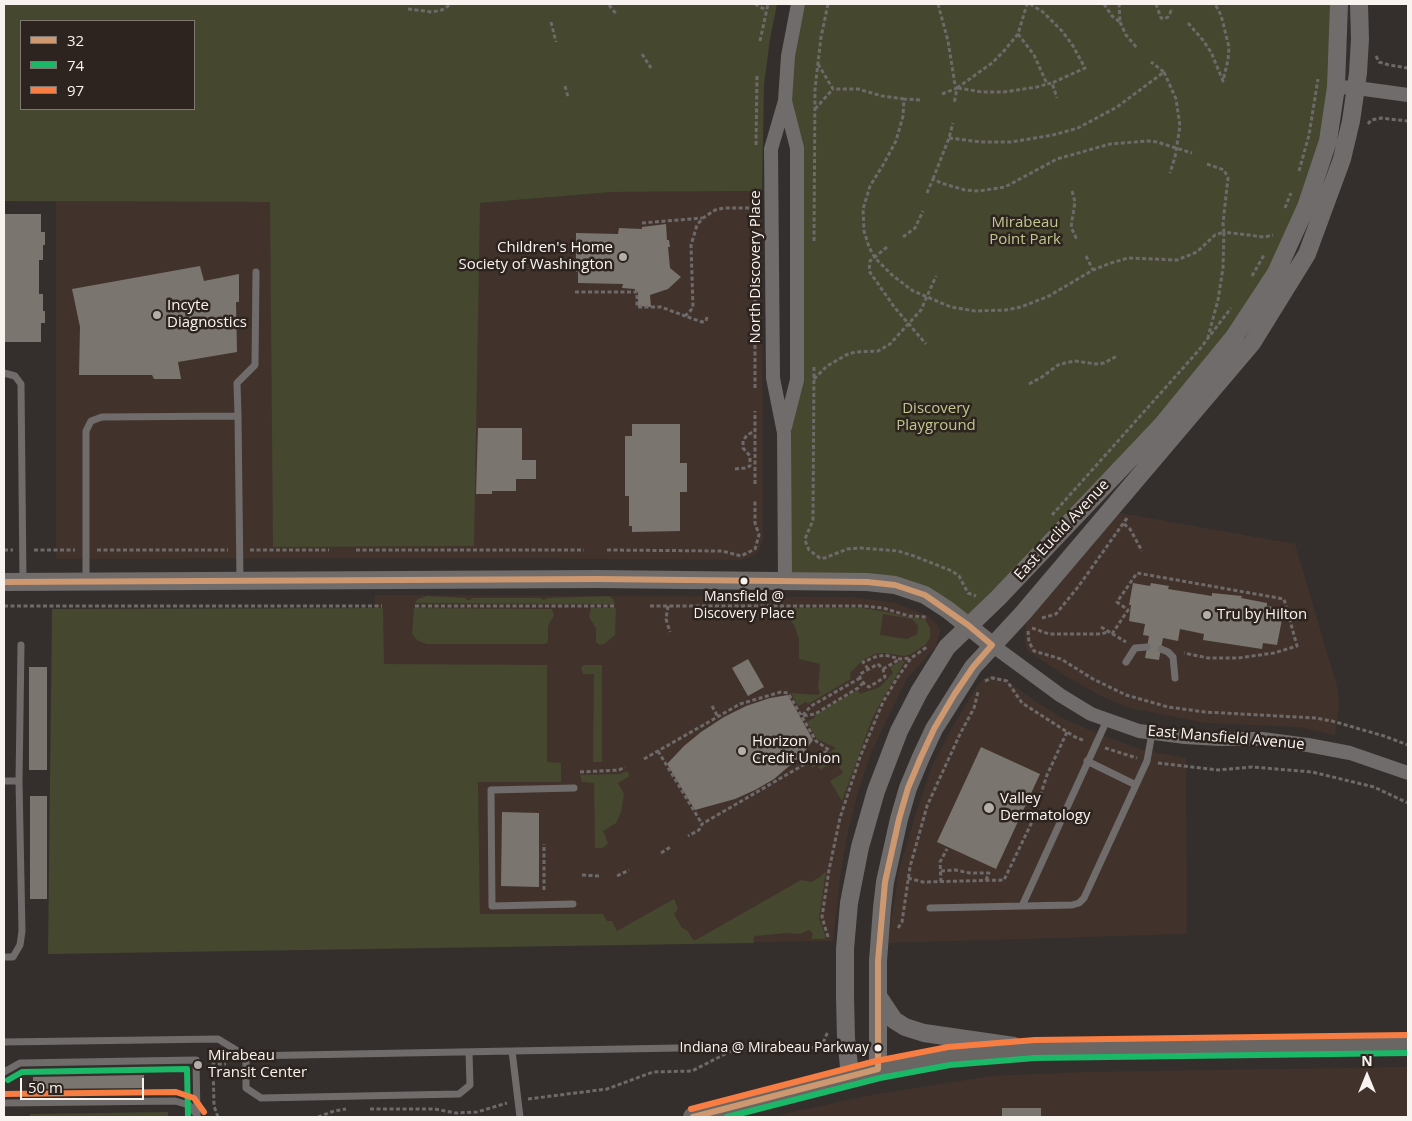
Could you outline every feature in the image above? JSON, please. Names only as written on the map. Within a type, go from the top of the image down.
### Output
[{"type":"main road","points":[[693,1117],[878,1069],[948,1056],[1035,1049],[1408,1044]]},
{"type":"street","name":"North Discovery Place","points":[[785,580],[784,433],[773,378],[771,148],[785,101],[788,56],[798,4]]},
{"type":"street","name":"East Euclid Avenue","points":[[850,1076],[846,1038],[845,950],[850,903],[860,847],[876,792],[899,731],[919,692],[947,647],[998,598],[1162,425],[1234,337],[1276,273],[1306,207],[1328,141],[1336,87],[1339,4]]},
{"type":"street","name":"East Euclid Avenue","points":[[878,1069],[878,996],[881,916],[885,882],[908,788],[934,729],[973,667],[1023,613],[1252,343],[1307,254],[1342,159],[1357,88],[1360,39],[1359,4]]},
{"type":"street","points":[[1336,87],[1408,95]]},
{"type":"street","name":"North Discovery Place","points":[[784,433],[796,380],[797,148],[785,101]]},
{"type":"street","name":"East Mansfield Avenue","points":[[4,582],[598,578],[785,580],[867,582],[895,585],[925,595],[948,610],[1060,695],[1091,714],[1107,720],[1139,731],[1185,737],[1262,739],[1308,744],[1350,753],[1408,773]]},
{"type":"street","points":[[878,996],[894,1020],[905,1027],[924,1033],[1035,1049]]},
{"type":"lane","points":[[240,581],[237,383],[255,364],[256,272]]},
{"type":"lane","points":[[4,372],[15,376],[21,384],[23,582]]},
{"type":"lane","points":[[86,582],[86,431],[91,421],[102,417],[238,416]]},
{"type":"lane","points":[[4,957],[14,957],[20,945],[22,931],[19,781],[21,645]]},
{"type":"lane","points":[[1126,662],[1135,648],[1147,647]]},
{"type":"lane","points":[[1161,649],[1173,657],[1175,678]]},
{"type":"lane","points":[[1022,906],[1107,720]]},
{"type":"lane","points":[[930,908],[1072,905],[1080,903],[1147,761],[1152,733]]},
{"type":"lane","points":[[1087,761],[1136,785]]},
{"type":"lane","points":[[4,781],[19,781]]},
{"type":"lane","points":[[572,904],[492,906],[491,790],[574,788]]},
{"type":"lane","points":[[4,1042],[218,1040],[246,1056],[679,1048]]},
{"type":"lane","points":[[512,1051],[520,1117]]},
{"type":"lane","points":[[246,1056],[246,1088],[261,1098],[439,1095],[459,1094],[470,1085],[469,1052]]},
{"type":"lane","points":[[4,1072],[20,1063],[196,1060],[197,1116]]},
{"type":"lane","points":[[4,1103],[175,1101],[189,1105],[197,1116]]},
{"type":"path","points":[[408,9],[432,12],[442,10],[451,4]]},
{"type":"path","points":[[610,4],[616,15]]},
{"type":"path","points":[[755,4],[766,10]]},
{"type":"path","points":[[760,41],[768,4]]},
{"type":"path","points":[[814,242],[814,110],[818,63],[828,4]]},
{"type":"path","points":[[938,4],[948,40],[957,88],[954,104]]},
{"type":"path","points":[[942,94],[957,88],[992,63],[1018,34],[1029,4],[1048,16],[1062,31],[1085,68],[1037,88],[1004,92],[982,92],[957,88]]},
{"type":"path","points":[[1104,4],[1112,16],[1120,22]]},
{"type":"path","points":[[1119,4],[1120,22],[1126,35],[1136,48]]},
{"type":"path","points":[[1156,4],[1161,18],[1164,19],[1171,11],[1174,12]]},
{"type":"path","points":[[1188,23],[1211,52],[1223,81],[1229,47],[1221,15],[1215,4]]},
{"type":"path","points":[[551,22],[556,42]]},
{"type":"path","points":[[1018,34],[1034,55],[1047,84]]},
{"type":"path","points":[[642,54],[651,68]]},
{"type":"path","points":[[1375,54],[1379,62],[1408,68]]},
{"type":"path","points":[[1151,62],[1164,72],[1171,86],[1179,112],[1180,126],[1170,173]]},
{"type":"path","points":[[818,63],[833,89]]},
{"type":"path","points":[[949,138],[981,142],[1011,142],[1069,131],[1117,107],[1164,72]]},
{"type":"path","points":[[1296,177],[1310,127],[1319,73]]},
{"type":"path","points":[[1052,82],[1058,98]]},
{"type":"path","points":[[565,86],[568,98]]},
{"type":"path","points":[[814,110],[833,89],[858,89],[882,96],[920,100]]},
{"type":"path","points":[[904,99],[903,116],[896,141],[870,186],[863,209],[864,230],[869,247],[875,258],[902,284],[926,298],[960,309],[1006,310],[1049,296],[1093,270],[1128,258],[1177,260],[1197,252],[1215,235],[1224,232],[1264,237],[1273,235]]},
{"type":"path","points":[[927,193],[953,123]]},
{"type":"path","points":[[933,179],[940,183],[965,190],[992,190],[1016,182],[1057,159],[1096,147],[1125,142],[1157,142],[1192,153]]},
{"type":"path","points":[[1207,164],[1224,170],[1228,178],[1223,223],[1223,268],[1218,300],[1208,337]]},
{"type":"path","points":[[1283,214],[1294,185]]},
{"type":"path","points":[[1072,191],[1075,202],[1071,227],[1077,240]]},
{"type":"path","points":[[685,316],[693,308],[692,237],[696,225],[702,218],[719,209],[755,208]]},
{"type":"path","points":[[903,237],[915,228],[923,211]]},
{"type":"path","points":[[642,222],[702,218]]},
{"type":"path","points":[[1270,241],[1276,230]]},
{"type":"path","points":[[887,247],[869,264],[869,271],[895,308],[926,344]]},
{"type":"path","points":[[1250,278],[1268,248]]},
{"type":"path","points":[[755,252],[755,388]]},
{"type":"path","points":[[1086,256],[1093,270]]},
{"type":"path","points":[[814,379],[827,366],[846,355],[883,349],[890,344],[921,310],[936,276]]},
{"type":"path","points":[[576,292],[637,292],[637,307],[662,307],[702,322],[706,321],[707,317]]},
{"type":"path","points":[[1048,519],[1199,350],[1231,307]]},
{"type":"path","points":[[1029,384],[1042,378],[1058,365],[1075,361],[1096,364],[1104,363],[1117,356]]},
{"type":"path","points":[[814,363],[813,520],[806,538],[809,550],[820,558],[825,558],[847,549],[861,548],[898,552],[914,556],[952,571],[959,576],[968,593],[972,596],[982,596]]},
{"type":"path","points":[[754,484],[755,411]]},
{"type":"path","points":[[750,466],[750,456],[743,448],[743,441],[747,435],[755,430]]},
{"type":"path","points":[[735,469],[755,465]]},
{"type":"path","points":[[607,550],[722,551],[741,556],[755,549],[759,535],[754,523],[755,502]]},
{"type":"path","points":[[1124,524],[1130,528],[1142,552]]},
{"type":"path","points":[[4,550],[78,550]]},
{"type":"path","points":[[97,550],[231,550]]},
{"type":"path","points":[[250,550],[328,550]]},
{"type":"path","points":[[356,550],[584,550]]},
{"type":"path","points":[[1179,646],[1184,654],[1208,658],[1238,658],[1274,653],[1297,646],[1284,599],[1137,573],[1117,602],[1128,610],[1110,633],[1049,634],[1029,626],[1028,634],[1028,642],[1034,651],[1061,660],[1092,679],[1134,697],[1168,707],[1205,712],[1315,718],[1376,733],[1408,745]]},
{"type":"path","points":[[4,606],[382,606]]},
{"type":"path","points":[[415,606],[614,606]]},
{"type":"path","points":[[650,606],[864,606],[883,608],[909,616],[926,617]]},
{"type":"path","points":[[668,606],[666,619],[670,632]]},
{"type":"path","points":[[1101,627],[1126,642]]},
{"type":"path","points":[[828,947],[828,937],[822,917],[829,870],[840,818],[867,738],[883,702],[911,658],[927,647]]},
{"type":"path","points":[[868,669],[864,662],[875,657],[885,655],[900,659],[911,658]]},
{"type":"path","points":[[883,669],[900,659]]},
{"type":"path","points":[[802,716],[811,706],[860,678],[860,674],[868,669],[878,664],[883,669],[884,677],[869,687],[860,678]]},
{"type":"path","points":[[802,716],[815,714],[863,683]]},
{"type":"path","points":[[644,759],[740,704],[781,692],[788,694],[816,742],[829,750],[702,824],[699,830],[688,836]]},
{"type":"path","points":[[832,694],[836,701]]},
{"type":"path","points":[[712,706],[718,717]]},
{"type":"path","points":[[908,878],[923,882],[1004,880],[1031,824],[1047,776],[1067,732]]},
{"type":"path","points":[[658,751],[702,824]]},
{"type":"path","points":[[580,772],[625,768]]},
{"type":"path","points":[[544,844],[544,890]]},
{"type":"path","points":[[661,853],[672,846]]},
{"type":"path","points":[[941,882],[940,862],[947,850]]},
{"type":"path","points":[[617,876],[629,870]]},
{"type":"path","points":[[940,871],[955,870],[970,873],[989,873],[986,880]]},
{"type":"path","points":[[582,876],[599,876]]},
{"type":"path","points":[[366,1109],[435,1108],[456,1113],[477,1112],[518,1100],[607,1089],[653,1072],[692,1071],[731,1051],[798,1046],[815,1048],[824,1041],[828,1031],[828,1022]]},
{"type":"path","points":[[218,1117],[214,1106],[214,1064],[226,1064]]},
{"type":"path","points":[[318,1117],[334,1111],[356,1109]]},
{"type":"shaded area","points":[[762,191],[763,539],[759,551],[751,557],[740,560],[469,558],[56,559],[56,201],[480,203],[612,192]]},
{"type":"shaded area","points":[[1115,512],[1295,544],[1338,690],[1339,706],[1335,735],[1299,727],[1206,723],[1129,708],[1101,696],[1065,676],[1028,651],[1025,643],[1026,624]]},
{"type":"shaded area","points":[[375,595],[853,597],[896,603],[928,616],[937,624],[940,631],[936,646],[906,680],[871,753],[858,792],[841,870],[833,941],[495,946],[480,914],[478,782],[373,704]]},
{"type":"shaded area","points":[[992,675],[1005,679],[1064,719],[1096,733],[1143,750],[1186,758],[1187,934],[888,943],[899,870],[932,766],[977,686],[983,679]]},
{"type":"shaded area","points":[[1408,1067],[1408,1117],[770,1117],[866,1096],[990,1076],[1085,1072]]},
{"type":"green space","points":[[4,4],[777,4],[764,85],[762,191],[612,192],[480,203],[474,546],[273,547],[270,202],[4,201]]},
{"type":"green space","name":"Mirabeau Point Park","points":[[798,4],[1339,4],[1336,87],[1306,207],[1234,337],[968,625],[925,595],[785,580],[784,433],[797,380],[797,148],[785,101]]},
{"type":"green space","points":[[427,596],[465,598],[467,600],[472,598],[540,598],[543,600],[548,598],[609,596],[615,604],[415,603],[418,599]]},
{"type":"green space","points":[[383,608],[384,664],[547,665],[547,762],[561,763],[561,782],[478,782],[480,914],[603,914],[607,921],[612,921],[617,931],[674,899],[678,909],[674,914],[682,928],[687,930],[694,941],[801,880],[811,882],[826,871],[819,918],[825,939],[811,939],[813,934],[809,930],[800,934],[786,933],[755,936],[753,939],[754,943],[48,954],[52,609]]},
{"type":"green space","points":[[414,608],[552,609],[554,615],[548,626],[547,643],[544,644],[427,644],[418,641],[412,634]]},
{"type":"green space","points":[[591,608],[616,608],[615,635],[604,644],[600,645],[596,642],[596,628],[589,617]]},
{"type":"green space","points":[[773,608],[862,608],[888,612],[906,617],[925,619],[930,628],[930,638],[925,645],[911,654],[904,656],[885,653],[875,654],[864,659],[850,673],[851,679],[808,704],[806,702],[798,706],[791,693],[818,695],[820,693],[818,688],[820,664],[799,659],[799,639],[794,625],[785,614]],"holes":[[[883,614],[912,619],[918,626],[917,634],[907,639],[880,635]]]},
{"type":"green space","points":[[905,661],[872,719],[842,801],[830,781],[843,773],[836,761],[820,770],[817,765],[812,768],[811,764],[836,748],[817,739],[807,722],[815,717],[815,715],[858,690],[860,694],[880,687],[893,673],[890,667]]},
{"type":"green space","points":[[584,665],[602,665],[602,762],[593,762],[594,674],[583,674],[581,668]]},
{"type":"green space","points":[[627,771],[628,777],[618,783],[624,794],[621,812],[616,823],[603,831],[608,843],[603,848],[595,848],[594,783],[582,782],[580,775],[620,774]]},
{"type":"green space","points":[[168,1112],[168,1117],[30,1117],[30,1114]]},
{"type":"building","points":[[4,214],[41,214],[41,232],[45,232],[45,245],[43,245],[43,260],[39,260],[39,294],[43,294],[45,323],[41,323],[41,342],[4,342]]},
{"type":"building","name":"Children's Home Society of Washington","points":[[666,224],[667,240],[669,240],[670,247],[668,247],[670,268],[681,277],[668,289],[650,295],[651,307],[638,306],[638,291],[622,288],[623,284],[578,283],[578,271],[576,272],[576,233],[618,234],[619,228],[642,229],[642,227]]},
{"type":"building","name":"Incyte Diagnostics","points":[[200,266],[204,281],[239,274],[239,302],[236,302],[237,352],[178,362],[181,379],[154,379],[152,375],[79,375],[80,327],[72,289]]},
{"type":"building","points":[[632,424],[680,424],[680,463],[687,463],[687,492],[680,492],[680,531],[632,532],[632,526],[629,526],[629,496],[625,496],[625,436],[632,436]]},
{"type":"building","points":[[478,428],[522,428],[522,460],[536,460],[536,479],[516,479],[516,491],[492,491],[492,494],[476,494]]},
{"type":"building","name":"Tru by Hilton","points":[[1133,583],[1150,586],[1151,583],[1169,586],[1168,589],[1212,596],[1212,593],[1242,596],[1241,598],[1267,603],[1267,606],[1284,609],[1277,645],[1263,643],[1262,649],[1203,640],[1204,634],[1180,629],[1178,641],[1163,638],[1159,660],[1145,658],[1149,636],[1143,635],[1145,624],[1129,621],[1131,605],[1129,605]]},
{"type":"building","points":[[748,659],[764,687],[748,696],[732,668]]},
{"type":"building","points":[[29,667],[47,667],[47,770],[29,770]]},
{"type":"building","name":"Horizon Credit Union","points":[[788,695],[813,740],[802,755],[774,779],[755,790],[735,799],[695,810],[667,764],[684,746],[724,717],[746,706],[770,698]]},
{"type":"building","name":"Valley Dermatology","points":[[981,747],[1040,774],[996,869],[937,842]]},
{"type":"building","points":[[30,796],[47,796],[47,899],[30,899]]},
{"type":"building","points":[[502,812],[539,813],[539,887],[501,886]]},
{"type":"building","points":[[144,1075],[144,1088],[33,1089],[33,1077]]},
{"type":"building","points":[[1002,1108],[1041,1108],[1041,1117],[1002,1117]]},
{"type":"transit line","name":"32","points":[[4,582],[597,579],[867,582],[895,585],[925,595],[968,625],[992,645],[973,667],[954,695],[934,729],[921,757],[908,788],[899,819],[885,882],[878,961],[878,1069],[693,1117]]},
{"type":"transit line","name":"97","points":[[691,1109],[876,1061],[948,1047],[1035,1040],[1408,1035]]},
{"type":"transit line","name":"74","points":[[727,1117],[880,1078],[950,1065],[1035,1058],[1408,1053]]},
{"type":"transit line","name":"74","points":[[8,1080],[22,1072],[187,1069],[188,1117]]},
{"type":"transit line","name":"97","points":[[4,1094],[176,1092],[194,1098],[204,1112]]},
{"type":"place","name":"Children's Home Society of Washington","points":[[623,257]]},
{"type":"place","name":"Incyte Diagnostics","points":[[157,315]]},
{"type":"place","name":"Mansfield @ Discovery Place","points":[[744,581]]},
{"type":"place","name":"Tru by Hilton","points":[[1207,615]]},
{"type":"place","name":"Horizon Credit Union","points":[[742,751]]},
{"type":"place","name":"Valley Dermatology","points":[[989,808]]},
{"type":"place","name":"Indiana @ Mirabeau Parkway","points":[[878,1048]]},
{"type":"place","name":"Mirabeau Transit Center","points":[[198,1065]]},
{"type":"park label","name":"Discovery Playground","points":[[936,418]]}]
